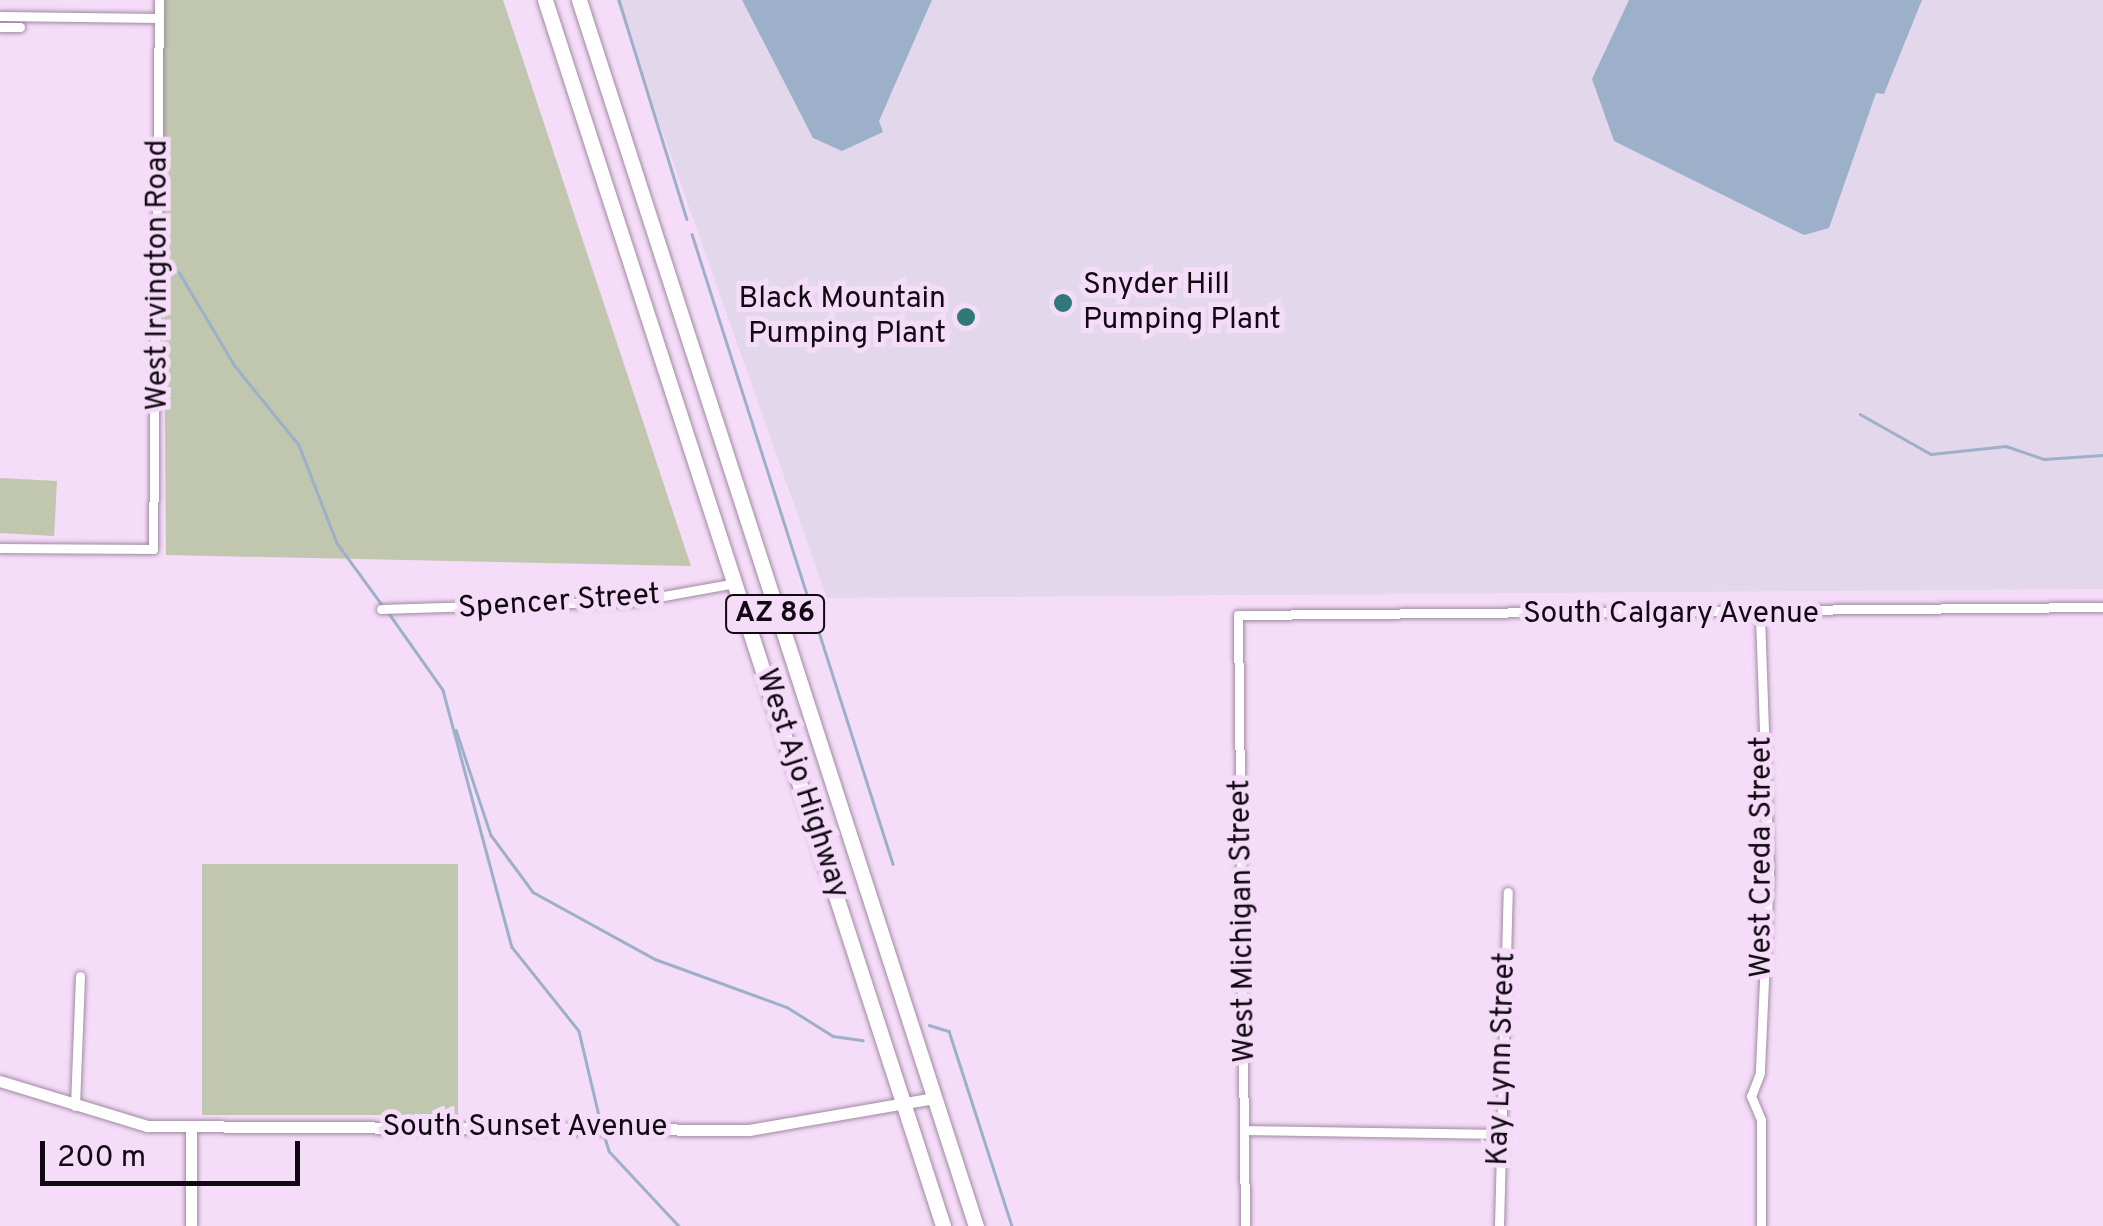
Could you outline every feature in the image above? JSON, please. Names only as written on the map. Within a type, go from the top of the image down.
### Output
[{"type":"main road","name":"West Ajo Highway","points":[[545,0],[943,1226]]},
{"type":"main road","name":"West Ajo Highway","points":[[580,0],[976,1226]]},
{"type":"main road","points":[[736,583],[766,605],[793,668]]},
{"type":"street","name":"West Irvington Road","points":[[0,548],[154,549],[159,0]]},
{"type":"street","points":[[0,16],[159,18]]},
{"type":"street","points":[[0,27],[20,27]]},
{"type":"street","name":"Spencer Street","points":[[381,609],[636,601],[736,583]]},
{"type":"street","name":"South Calgary Avenue","points":[[1238,615],[1760,616],[2103,607]]},
{"type":"street","name":"West Michigan Street","points":[[1238,615],[1245,1226]]},
{"type":"street","name":"West Creda Street","points":[[1760,616],[1769,872],[1760,1073],[1751,1096],[1762,1120],[1760,1226]]},
{"type":"street","name":"Kay Lynn Street","points":[[1499,1226],[1508,892]]},
{"type":"street","points":[[74,1109],[80,976]]},
{"type":"street","name":"South Sunset Avenue","points":[[0,1081],[133,1126],[748,1130],[905,1107],[934,1098]]},
{"type":"street","points":[[191,1126],[191,1226]]},
{"type":"street","points":[[1246,1130],[1499,1134]]},
{"type":"shaded area","points":[[616,0],[2103,0],[2103,589],[827,598]]},
{"type":"green space","points":[[162,0],[503,0],[691,566],[166,555]]},
{"type":"green space","points":[[0,478],[57,481],[54,536],[0,533]]},
{"type":"green space","points":[[202,864],[458,864],[458,1115],[202,1115]]},
{"type":"water","points":[[742,0],[932,0],[879,121],[883,132],[842,151],[813,138]]},
{"type":"water","points":[[1629,0],[1922,0],[1884,94],[1876,93],[1829,228],[1804,235],[1614,141],[1592,79]]},
{"type":"waterway","points":[[619,0],[687,219]]},
{"type":"waterway","points":[[692,234],[893,864]]},
{"type":"waterway","points":[[179,272],[235,366],[299,445],[337,543],[383,606]]},
{"type":"waterway","points":[[1860,414],[1931,454],[2006,446],[2044,459],[2103,455]]},
{"type":"waterway","points":[[388,612],[443,690],[512,947],[579,1031],[601,1124]]},
{"type":"waterway","points":[[456,730],[491,835],[533,892],[655,959],[787,1007],[833,1036],[863,1040]]},
{"type":"waterway","points":[[929,1025],[949,1031],[1012,1226]]},
{"type":"waterway","points":[[603,1132],[609,1151],[679,1226]]},
{"type":"place","name":"Snyder Hill Pumping Plant","points":[[1063,303]]},
{"type":"place","name":"Black Mountain Pumping Plant","points":[[966,317]]}]
